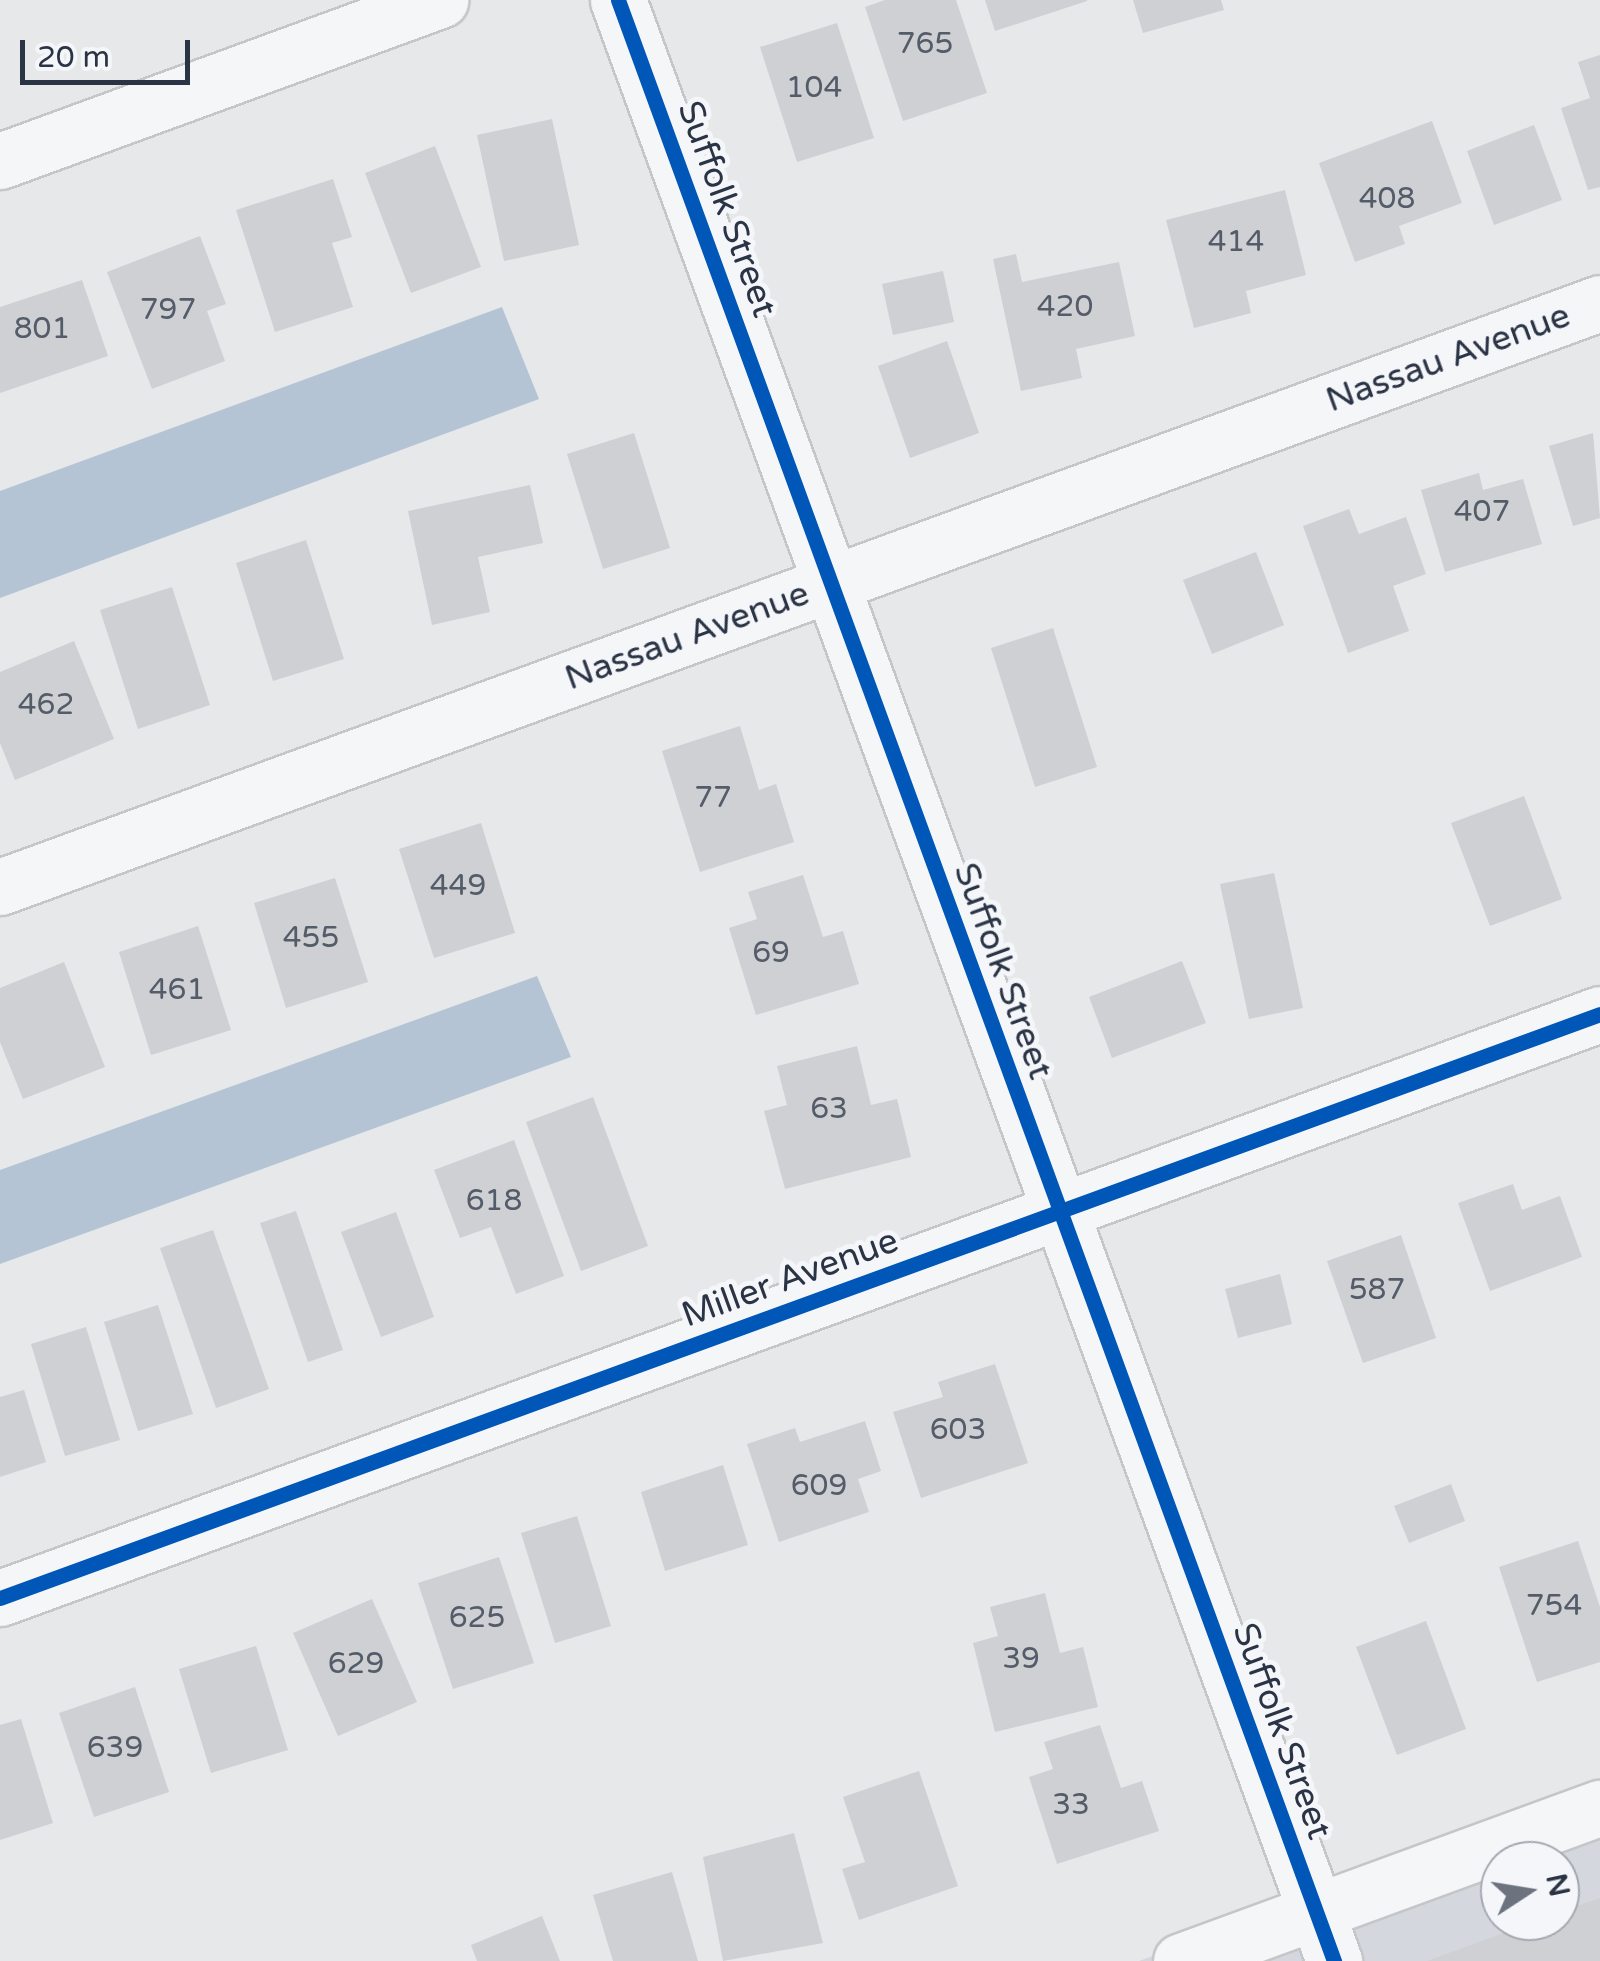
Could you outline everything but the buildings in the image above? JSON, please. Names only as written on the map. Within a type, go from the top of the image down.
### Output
[{"type":"street","points":[[0,161],[441,0]]},
{"type":"street","name":"Suffolk Street","points":[[618,0],[1325,1936]]},
{"type":"street","name":"Nassau Avenue","points":[[0,888],[1600,303]]},
{"type":"street","name":"Miller Avenue","points":[[0,1598],[1600,1014]]},
{"type":"street","points":[[1181,1961],[1325,1936],[1600,1808]]},
{"type":"shaded area","points":[[1600,1796],[1600,1961],[1139,1961]]},
{"type":"water","points":[[502,307],[539,399],[0,598],[0,491]]},
{"type":"water","points":[[537,976],[571,1057],[0,1264],[0,1170]]},
{"type":"cycle path","points":[[618,0],[1334,1961]]},
{"type":"cycle path","points":[[0,1598],[1600,1014]]}]
